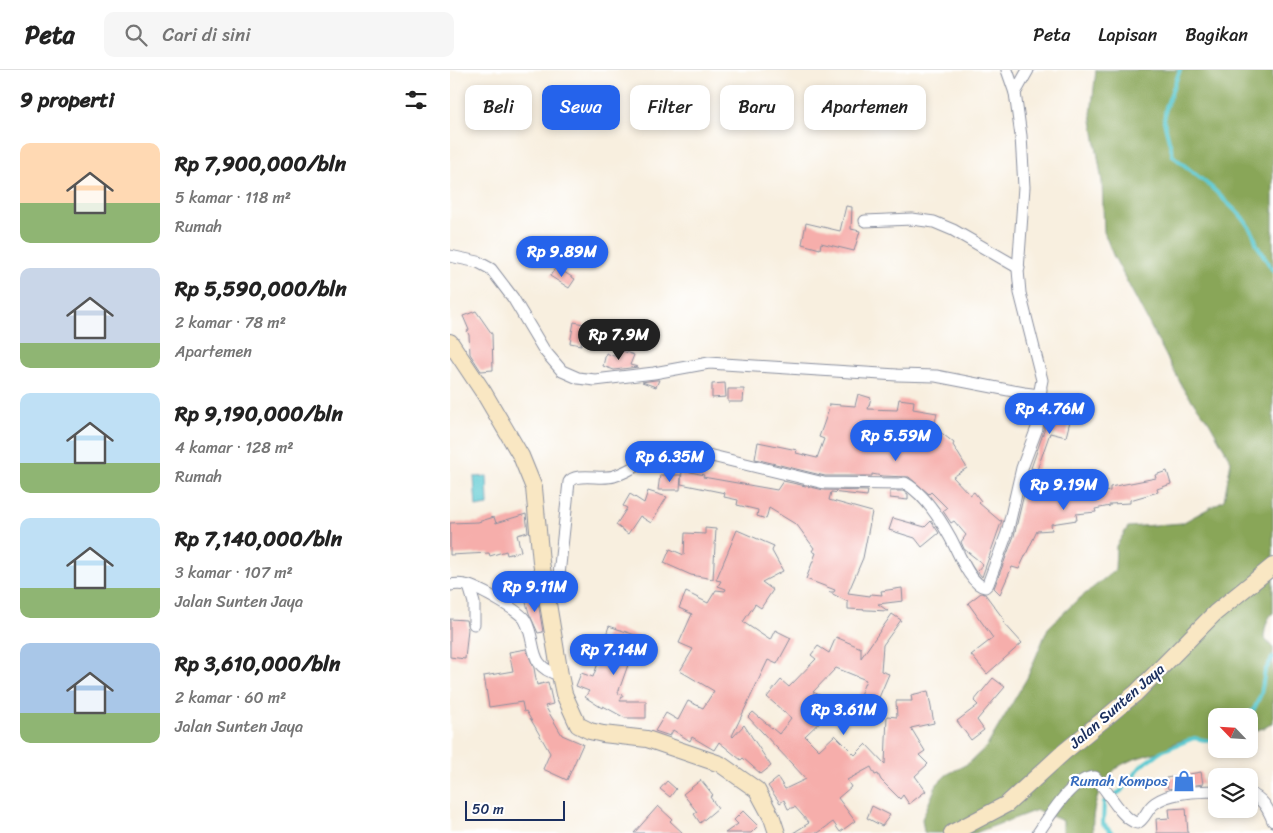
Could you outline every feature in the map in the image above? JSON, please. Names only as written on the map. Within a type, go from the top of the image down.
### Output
[{"type":"main road","points":[[450,342],[484,393],[521,456],[534,488],[546,598],[560,675],[564,694],[578,725],[590,731],[603,734],[647,740],[720,764],[757,790],[772,818],[777,833]]},
{"type":"main road","name":"Jalan Sunten Jaya","points":[[952,833],[1007,804],[1064,752],[1136,693],[1215,613],[1273,566]]},
{"type":"street","points":[[546,598],[560,575],[571,479],[577,477],[612,477],[630,470],[660,451],[674,449],[683,449],[824,483],[905,483],[919,492],[949,535],[966,569],[980,586],[985,587],[988,584],[1007,533],[1022,468],[1038,422],[1042,380],[1022,301],[1018,268],[1024,188],[1021,136],[1015,92],[1007,70]]},
{"type":"street","points":[[1015,92],[1028,70]]},
{"type":"street","points":[[865,221],[912,219],[934,222],[953,230],[1018,268]]},
{"type":"street","points":[[450,256],[478,262],[490,270],[513,298],[544,350],[562,371],[578,378],[595,380],[654,373],[710,363],[936,376],[1033,395],[1039,395],[1041,389]]},
{"type":"street","points":[[450,584],[469,586],[512,608],[523,617],[541,666],[549,672],[560,675]]},
{"type":"street","points":[[469,586],[474,603],[474,624]]},
{"type":"street","points":[[1038,833],[1067,793],[1090,777],[1096,777],[1126,818],[1137,823],[1141,822],[1149,808],[1156,802],[1184,793],[1208,792]]},
{"type":"street","points":[[1258,798],[1269,810],[1273,821]]},
{"type":"green space","points":[[1096,70],[1273,70],[1273,613],[1267,621],[1264,638],[1273,648],[1273,723],[1258,730],[1258,708],[1208,708],[1208,741],[1187,740],[1176,742],[1162,751],[1133,759],[1111,773],[1101,788],[1095,806],[1093,833],[1063,833],[1063,821],[1037,810],[975,833],[926,833],[924,832],[922,819],[937,784],[946,775],[969,763],[987,746],[1027,678],[1048,628],[1075,602],[1115,570],[1116,546],[1128,527],[1182,523],[1224,500],[1231,461],[1209,422],[1184,390],[1113,255],[1104,232],[1102,182],[1091,114]]},
{"type":"water","points":[[487,476],[488,505],[476,507],[474,477]]},
{"type":"building","points":[[846,206],[852,207],[851,229],[860,231],[854,251],[821,243],[820,249],[802,244],[806,223],[840,231]]},
{"type":"building","points":[[556,267],[575,279],[569,288],[550,276]]},
{"type":"building","points":[[476,311],[492,334],[493,370],[481,371],[470,354],[467,331],[469,330],[463,316]]},
{"type":"building","points":[[574,322],[584,324],[581,345],[570,343]]},
{"type":"building","points":[[620,350],[634,355],[630,365],[638,367],[614,370],[603,366],[606,353],[617,357]]},
{"type":"building","points":[[655,380],[659,380],[656,387],[642,382]]},
{"type":"building","points":[[725,383],[726,397],[712,398],[712,384]]},
{"type":"building","points":[[728,389],[744,389],[743,402],[728,402]]},
{"type":"building","points":[[858,394],[871,398],[868,409],[897,410],[899,399],[914,401],[913,409],[937,413],[934,427],[954,443],[953,445],[967,468],[953,477],[970,495],[974,492],[981,501],[979,503],[1000,521],[1002,520],[982,577],[977,571],[983,564],[964,549],[961,542],[966,535],[954,521],[951,523],[943,511],[947,508],[931,492],[929,494],[909,477],[872,474],[872,476],[825,476],[755,459],[758,442],[797,450],[796,453],[817,458],[824,439],[819,437],[829,404],[855,406]]},
{"type":"building","points":[[1046,412],[1054,414],[1054,417],[1070,421],[1066,437],[1050,433],[1037,470],[1031,468],[1044,431]]},
{"type":"building","points":[[682,470],[704,475],[703,477],[777,490],[783,481],[824,490],[868,491],[867,496],[831,492],[829,500],[872,512],[863,558],[848,593],[870,596],[871,594],[882,595],[881,591],[902,588],[903,601],[878,604],[888,611],[848,609],[848,602],[829,592],[834,592],[835,590],[806,579],[816,553],[812,551],[814,548],[797,525],[769,508],[766,519],[757,516],[758,510],[737,505],[738,500],[724,497],[725,493],[681,484]]},
{"type":"building","points":[[1167,471],[1171,484],[1157,489],[1158,492],[1130,500],[1130,503],[1110,504],[1110,506],[1095,509],[1096,512],[1076,514],[1077,520],[1051,524],[1052,530],[1037,531],[1019,569],[1012,567],[1000,594],[994,588],[1014,536],[1026,486],[1040,486],[1040,478],[1070,477],[1072,497],[1110,491],[1110,487],[1156,478],[1155,475]]},
{"type":"building","points":[[660,475],[681,475],[680,490],[658,490]]},
{"type":"building","points":[[648,491],[667,497],[651,523],[640,516],[628,534],[616,525],[627,508],[623,506],[630,494],[644,503]]},
{"type":"building","points":[[890,491],[903,491],[908,494],[908,500],[890,498]]},
{"type":"building","points":[[526,514],[528,532],[517,535],[521,551],[507,555],[506,551],[490,556],[489,553],[450,555],[450,523],[478,522],[494,517],[496,523]]},
{"type":"building","points":[[893,518],[925,527],[931,521],[939,533],[922,547],[915,538],[889,530]]},
{"type":"building","points":[[705,528],[716,529],[713,579],[691,575],[664,563],[670,549],[684,555],[685,533],[705,534]]},
{"type":"building","points":[[737,530],[774,546],[772,551],[783,571],[762,582],[773,590],[761,608],[755,604],[743,622],[770,640],[775,630],[791,638],[777,664],[768,660],[732,736],[744,725],[771,766],[761,774],[743,758],[741,760],[719,742],[714,750],[692,737],[690,741],[673,730],[670,736],[655,731],[666,713],[678,720],[688,701],[703,708],[714,691],[680,671],[693,649],[679,643],[692,614],[679,608],[686,592],[708,603],[716,590],[725,591],[726,589],[718,586],[721,581],[716,580]]},
{"type":"building","points":[[981,593],[985,594],[1005,621],[1003,622],[1022,643],[987,674],[971,655],[993,638],[968,603]]},
{"type":"building","points":[[537,596],[543,632],[538,633],[525,599]]},
{"type":"building","points":[[892,614],[901,620],[883,645],[881,671],[889,674],[872,714],[855,707],[866,680],[836,668],[813,692],[842,706],[836,720],[826,716],[805,736],[819,750],[835,735],[855,755],[866,744],[885,764],[887,716],[897,717],[896,701],[912,701],[911,695],[928,691],[934,723],[911,728],[925,751],[919,755],[928,764],[915,776],[926,791],[909,804],[903,795],[900,799],[881,780],[878,774],[875,775],[871,767],[847,780],[851,787],[838,798],[855,821],[840,832],[833,822],[818,833],[793,833],[809,823],[795,807],[788,809],[784,800],[780,803],[768,786],[778,778],[785,789],[806,779],[748,717],[753,712],[779,734],[791,718],[767,697],[781,680],[789,687],[816,659],[811,655],[818,646],[829,653],[836,637],[861,648],[861,658]]},
{"type":"building","points":[[450,619],[466,620],[468,629],[465,659],[450,657]]},
{"type":"building","points":[[609,626],[641,637],[637,649],[634,648],[618,693],[623,695],[620,701],[646,701],[646,718],[625,718],[603,706],[602,708],[585,697],[589,691],[576,686],[581,673],[593,677],[607,639],[605,638]]},
{"type":"building","points":[[526,649],[534,668],[537,685],[548,682],[553,704],[545,706],[562,735],[583,744],[567,780],[543,769],[550,753],[526,711],[524,712],[522,702],[489,707],[484,676],[513,671],[509,652]]},
{"type":"building","points":[[993,678],[1005,687],[977,720],[984,730],[971,740],[957,721],[978,705],[974,701]]},
{"type":"building","name":"Rumah Kompos","points":[[1201,772],[1203,784],[1168,789],[1166,778]]},
{"type":"building","points":[[701,780],[713,795],[710,797],[718,808],[700,823],[694,814],[697,812],[683,794]]},
{"type":"building","points":[[667,781],[676,789],[670,797],[660,789]]},
{"type":"building","points":[[658,806],[672,819],[670,821],[683,833],[634,833]]},
{"type":"building","points":[[872,806],[890,815],[882,826],[867,818]]},
{"type":"building","name":"Rumah Kompos","points":[[1186,808],[1188,833],[1157,833],[1156,819],[1170,818],[1169,809]]},
{"type":"building","points":[[743,811],[758,826],[751,833],[725,833],[738,824],[734,820]]},
{"type":"waterway","points":[[1180,70],[1166,107],[1164,121],[1173,156],[1211,187],[1242,217],[1253,233],[1257,245],[1273,271]]},
{"type":"waterway","points":[[1254,708],[1261,694],[1265,671],[1273,657]]},
{"type":"waterway","points":[[1112,833],[1103,824],[1104,802],[1121,791],[1142,765],[1162,751],[1194,738],[1208,741]]},
{"type":"place","name":"Rumah Kompos","points":[[1184,781]]}]
